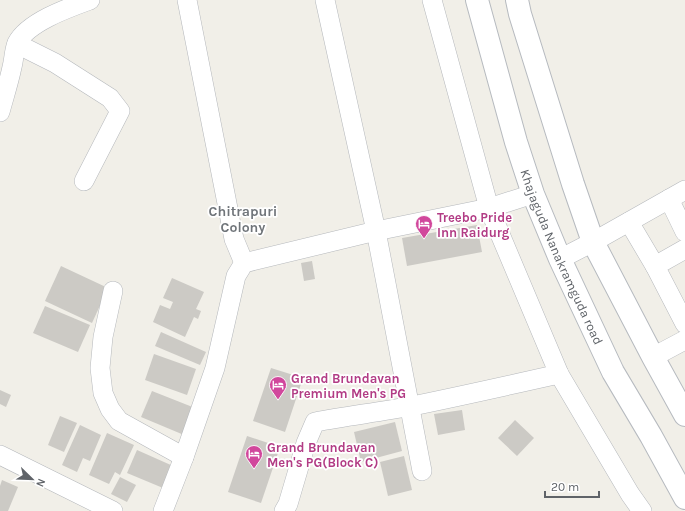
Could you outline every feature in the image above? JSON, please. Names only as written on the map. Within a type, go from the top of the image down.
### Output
[{"type":"main road","name":"Khajaguda Nanakramguda road","points":[[477,0],[516,142],[533,194],[560,258],[613,372],[651,436],[685,498]]},
{"type":"main road","points":[[517,0],[566,162],[593,242],[685,415]]},
{"type":"street","points":[[0,112],[6,62],[24,34],[41,21],[69,7],[90,0]]},
{"type":"street","points":[[187,0],[234,239],[244,263]]},
{"type":"street","points":[[326,0],[376,230],[422,471]]},
{"type":"street","points":[[432,0],[488,208],[559,374],[630,494],[642,511]]},
{"type":"street","points":[[17,44],[55,63],[110,98],[120,111],[84,181]]},
{"type":"street","points":[[560,258],[593,242],[685,190]]},
{"type":"street","points":[[163,511],[184,457],[215,368],[236,276],[244,263],[376,230],[488,208],[533,194]]},
{"type":"street","points":[[669,199],[685,232]]},
{"type":"street","points":[[629,222],[655,266],[685,324]]},
{"type":"street","points":[[655,266],[685,249]]},
{"type":"street","points":[[113,291],[103,337],[100,368],[103,393],[110,409],[119,421],[184,457]]},
{"type":"street","points":[[653,357],[685,340]]},
{"type":"street","points":[[288,509],[306,442],[315,422],[410,406],[559,374]]},
{"type":"street","points":[[0,455],[113,511]]},
{"type":"building","points":[[477,225],[482,252],[407,266],[402,238]]},
{"type":"building","points":[[312,261],[315,279],[304,281],[301,263]]},
{"type":"building","points":[[61,266],[108,288],[92,323],[45,301]]},
{"type":"building","points":[[172,278],[204,292],[196,309],[201,311],[198,319],[194,317],[185,337],[153,322],[160,305],[170,309],[173,302],[163,298]]},
{"type":"building","points":[[45,306],[90,325],[78,352],[33,333]]},
{"type":"building","points":[[161,332],[206,352],[200,365],[155,346]]},
{"type":"building","points":[[154,354],[196,369],[187,395],[145,380]]},
{"type":"building","name":"Grand Brundavan Premium Men's PG","points":[[271,368],[303,378],[285,432],[253,421]]},
{"type":"building","points":[[0,390],[11,395],[6,407],[0,404]]},
{"type":"building","points":[[152,391],[195,408],[184,435],[141,417]]},
{"type":"building","points":[[462,410],[465,430],[438,435],[434,414]]},
{"type":"building","points":[[60,416],[77,423],[64,452],[48,445]]},
{"type":"building","points":[[515,420],[534,438],[517,456],[498,438]]},
{"type":"building","points":[[395,422],[402,451],[361,462],[354,432]]},
{"type":"building","points":[[80,425],[101,435],[90,461],[83,458],[77,472],[62,465]]},
{"type":"building","points":[[107,433],[134,445],[120,475],[115,472],[109,484],[89,475]]},
{"type":"building","name":"Grand Brundavan Men's PG(Block C)","points":[[247,436],[280,447],[261,503],[228,492]]},
{"type":"building","points":[[137,450],[173,466],[163,488],[127,473]]},
{"type":"building","points":[[404,456],[412,490],[388,496],[380,462]]},
{"type":"building","points":[[120,477],[136,485],[127,502],[111,494]]},
{"type":"building","points":[[2,480],[18,487],[8,511],[0,511],[0,486]]},
{"type":"place","name":"Treebo Pride Inn Raidurg","points":[[424,239]]},
{"type":"place","name":"Grand Brundavan Premium Men's PG","points":[[278,400]]},
{"type":"place","name":"Grand Brundavan Men's PG(Block C)","points":[[254,469]]},
{"type":"district","name":"Chitrapuri Colony","points":[[243,220]]}]
